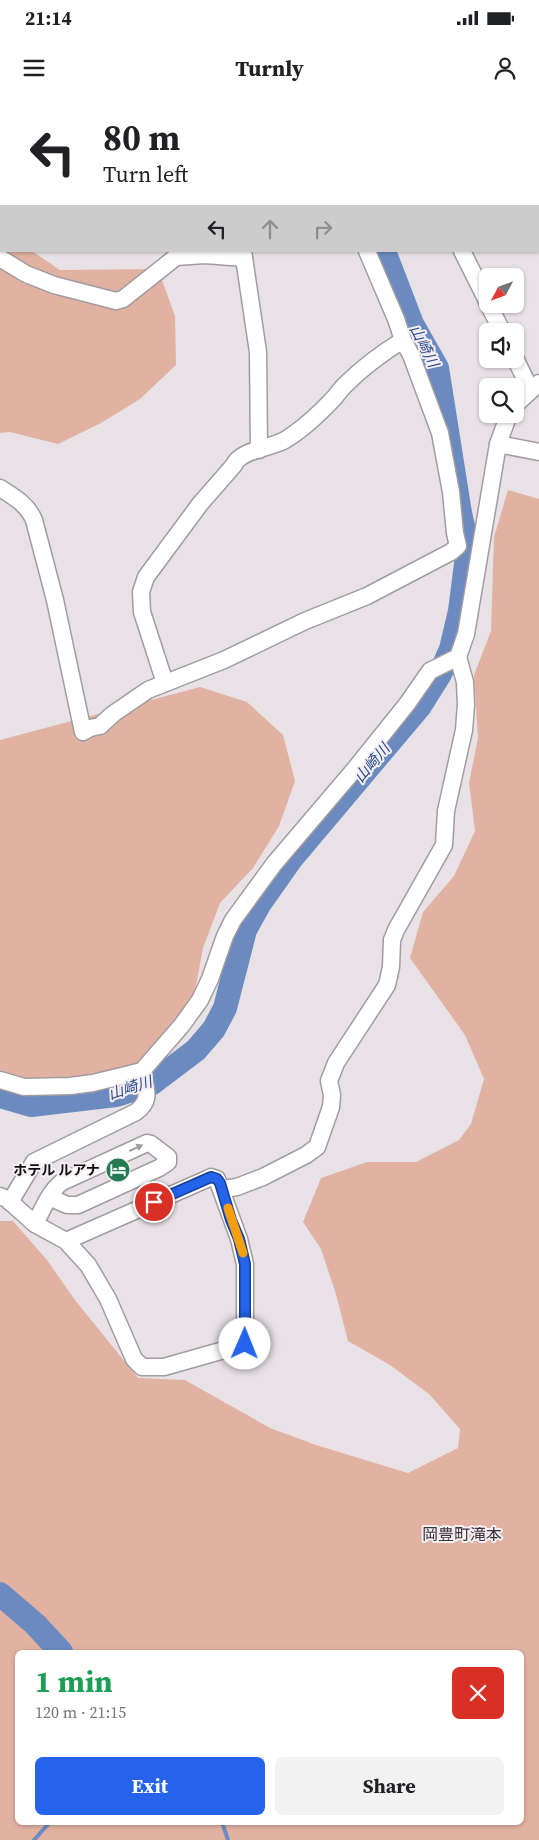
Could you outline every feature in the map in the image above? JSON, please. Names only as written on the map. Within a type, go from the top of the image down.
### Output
[{"type":"street","points":[[0,488],[18,499],[31,512],[34,520],[55,600],[83,732],[100,726],[112,714],[148,690],[224,660],[305,621],[366,596],[450,552],[458,546],[455,533],[452,492],[440,433],[411,355],[402,340],[396,319],[366,252]]},
{"type":"street","points":[[462,252],[479,285]]},
{"type":"street","points":[[0,258],[26,274],[54,285],[116,301],[123,300],[176,257],[205,254],[243,255],[258,352],[259,450]]},
{"type":"street","points":[[165,683],[142,612],[141,592],[146,577],[200,504],[234,465],[236,460],[248,453],[283,441],[299,430],[358,373],[402,340]]},
{"type":"street","points":[[522,368],[535,386],[524,396]]},
{"type":"street","points":[[222,1189],[237,1187],[263,1177],[306,1155],[317,1147],[330,1106],[332,1095],[329,1081],[332,1072],[387,985],[394,935],[444,845],[446,811],[460,753],[465,722],[465,682],[457,658],[466,634],[498,444],[506,423]]},
{"type":"street","points":[[498,444],[539,452]]},
{"type":"street","points":[[66,1241],[211,1177],[217,1179],[239,1239],[245,1264],[245,1344],[164,1367],[142,1367],[134,1358],[99,1282],[88,1265],[66,1241],[35,1224],[5,1199],[34,1162],[136,1112],[143,1106],[147,1100],[144,1081],[200,1000],[210,979],[225,936],[242,906],[274,864],[407,704],[430,671],[457,658]]},
{"type":"street","points":[[0,1080],[24,1088],[144,1081]]},
{"type":"street","points":[[35,1224],[49,1197],[62,1182],[146,1143],[151,1144],[168,1157],[168,1162],[159,1168],[78,1204],[67,1205],[49,1197]]},
{"type":"shaded area","points":[[0,252],[33,252],[60,270],[158,269],[175,316],[176,365],[140,399],[101,423],[58,444],[10,432],[0,433]]},
{"type":"shaded area","points":[[508,490],[539,499],[539,1840],[0,1840],[0,1221],[13,1221],[47,1260],[75,1300],[138,1378],[185,1380],[270,1428],[316,1445],[408,1473],[458,1448],[460,1429],[429,1394],[390,1365],[348,1341],[336,1294],[321,1249],[303,1222],[321,1178],[367,1162],[416,1162],[459,1140],[471,1124],[484,1079],[465,1035],[410,958],[423,912],[454,876],[475,831],[469,783],[478,738],[474,675],[491,631],[494,537]]},
{"type":"shaded area","points":[[200,687],[247,702],[283,735],[295,781],[279,826],[253,868],[220,903],[203,948],[194,996],[140,1063],[86,1078],[37,1080],[21,1078],[0,1071],[0,740]]},
{"type":"waterway","name":"山崎川","points":[[0,1096],[31,1105],[116,1095],[151,1084],[196,1050],[214,1029],[225,1008],[245,930],[260,903],[291,859],[420,706],[440,674],[451,649],[460,611],[468,548],[460,513],[437,368],[412,324],[384,252]]},
{"type":"waterway","name":"山崎川","points":[[0,1594],[35,1624],[59,1650]]},
{"type":"waterway","points":[[34,1840],[47,1825]]},
{"type":"waterway","points":[[223,1825],[228,1840]]},
{"type":"slow traffic","points":[[228,1208],[243,1253]]},
{"type":"place","name":"ホテル ルアナ","points":[[118,1170]]},
{"type":"district","name":"岡豊町滝本","points":[[462,1534]]},
{"type":"route","points":[[154,1202],[211,1177],[217,1179],[220,1183],[239,1239],[245,1264],[245,1344]]}]
